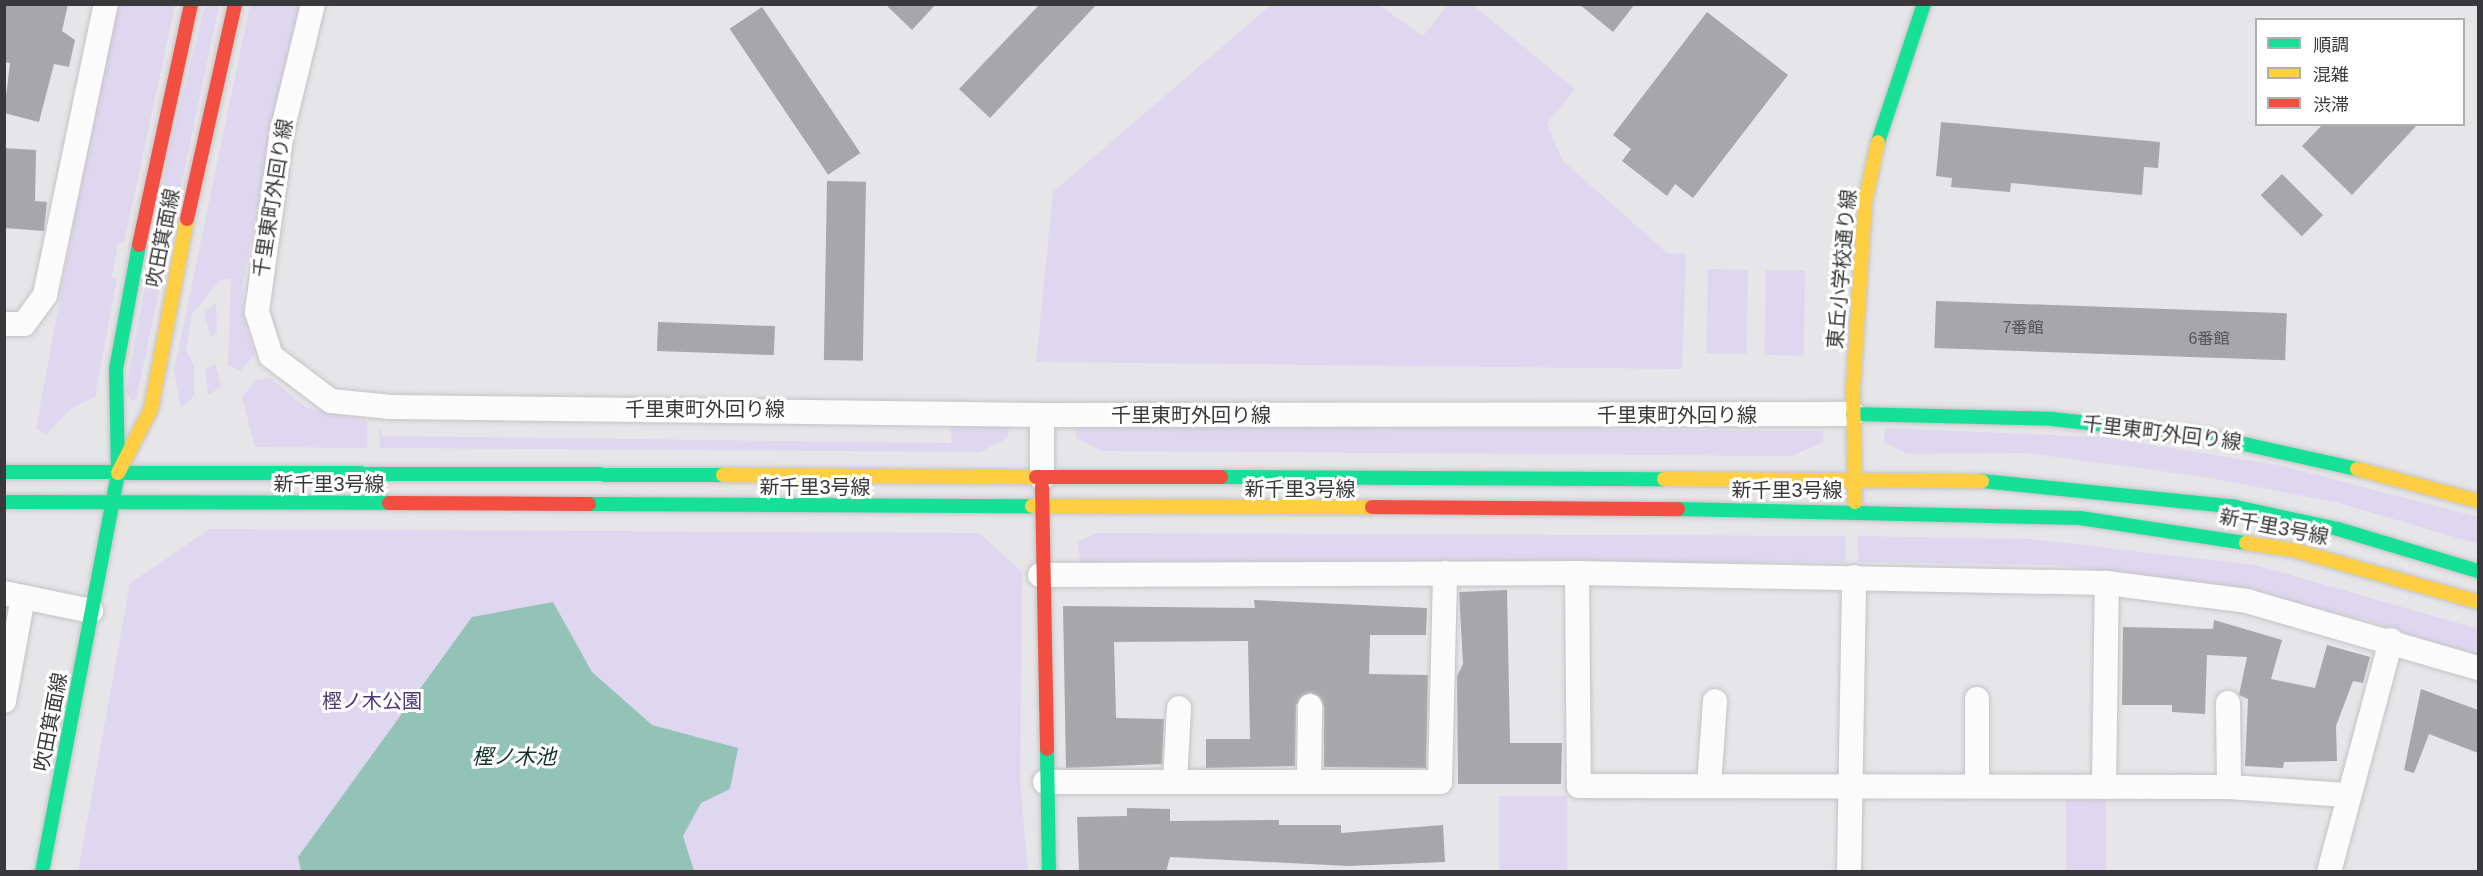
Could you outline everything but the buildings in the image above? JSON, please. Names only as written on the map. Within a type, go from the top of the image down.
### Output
[{"type":"street","points":[[4,324],[24,324],[45,295],[106,4]]},
{"type":"street","name":"吹田箕面線","points":[[42,872],[118,473],[116,369],[165,107],[191,4]]},
{"type":"street","name":"吹田箕面線","points":[[118,473],[151,409],[199,156],[235,4]]},
{"type":"street","name":"千里東町外回り線","points":[[313,4],[282,131],[257,302],[271,356],[311,391],[338,403],[391,407],[913,410],[1042,415],[1853,414],[2052,419],[2208,436],[2308,455],[2478,501]]},
{"type":"street","name":"東丘小学校通り線","points":[[1855,510],[1853,414],[1865,202],[1883,121],[1924,4]]},
{"type":"street","points":[[1042,415],[1040,575],[1049,872]]},
{"type":"street","name":"新千里3号線","points":[[4,472],[1998,482],[2236,507],[2338,529],[2478,571]]},
{"type":"street","name":"新千里3号線","points":[[4,502],[1855,510],[2080,518],[2225,536],[2343,561],[2478,602]]},
{"type":"street","points":[[1045,782],[1176,780],[1440,782],[1445,573]]},
{"type":"street","points":[[1040,575],[1577,573],[2107,583],[2247,601],[2391,640],[2478,668]]},
{"type":"street","points":[[1577,573],[1579,786],[2229,787],[2347,795]]},
{"type":"street","points":[[1849,872],[1854,577]]},
{"type":"street","points":[[2104,787],[2107,583]]},
{"type":"street","points":[[4,701],[14,595],[92,612]]},
{"type":"street","points":[[2329,872],[2347,795],[2391,640]]},
{"type":"street","points":[[1977,699],[1977,786]]},
{"type":"street","points":[[1709,785],[1715,701]]},
{"type":"street","points":[[2228,703],[2229,787]]},
{"type":"street","points":[[1309,781],[1310,706]]},
{"type":"street","points":[[1176,780],[1179,708]]},
{"type":"green space","points":[[119,5],[175,5],[124,243],[118,243],[112,277],[117,278],[95,397],[69,410],[46,435],[36,428],[106,50]]},
{"type":"green space","points":[[205,5],[219,5],[136,400],[131,401],[126,391],[170,148]]},
{"type":"green space","points":[[250,5],[305,5],[271,134],[243,284],[243,313],[254,355],[240,371],[228,365],[231,279],[220,280],[192,314],[186,350],[194,365],[194,396],[181,408],[174,371]]},
{"type":"green space","points":[[1271,5],[1379,5],[1423,36],[1448,5],[1473,5],[1575,89],[1547,123],[1562,160],[1667,253],[1686,254],[1682,369],[1036,362],[1053,192]]},
{"type":"green space","points":[[1708,269],[1748,270],[1747,354],[1707,353]]},
{"type":"green space","points":[[1766,270],[1805,271],[1804,356],[1765,355]]},
{"type":"green space","points":[[216,303],[217,333],[211,337],[204,313]]},
{"type":"green space","points":[[215,363],[221,387],[208,395],[205,370]]},
{"type":"green space","points":[[270,378],[307,408],[367,421],[367,448],[255,447],[242,397],[256,380]]},
{"type":"green space","points":[[379,425],[383,436],[951,443],[951,426],[1009,426],[1008,438],[980,452],[380,448]]},
{"type":"green space","points":[[1075,426],[1823,431],[1823,442],[1792,456],[1101,451],[1076,438]]},
{"type":"green space","points":[[1885,428],[2100,437],[2278,465],[2478,517],[2478,544],[2339,503],[2205,477],[2027,453],[1907,454],[1884,442]]},
{"type":"green space","name":"樫ノ木公園","points":[[210,529],[979,533],[1022,572],[1020,781],[1028,871],[78,872],[130,583]]},
{"type":"green space","points":[[1097,533],[1845,536],[1846,562],[1081,565],[1077,542]]},
{"type":"green space","points":[[1857,536],[2030,539],[2256,565],[2478,629],[2478,656],[2366,620],[2199,582],[2055,565],[1859,562]]},
{"type":"green space","points":[[1499,796],[1567,796],[1567,871],[1499,871]]},
{"type":"green space","points":[[2066,799],[2106,799],[2106,872],[2066,872]]},
{"type":"water","name":"樫ノ木池","points":[[553,602],[592,672],[652,725],[738,748],[730,789],[701,803],[683,836],[694,871],[301,871],[298,857],[472,617]]},
{"type":"traffic: fast","points":[[1878,142],[1924,4]]},
{"type":"traffic: fast","points":[[42,872],[118,473],[116,369],[139,245]]},
{"type":"traffic: fast","points":[[1853,414],[2052,419],[2208,436],[2357,469]]},
{"type":"traffic: fast","points":[[4,472],[723,475]]},
{"type":"traffic: fast","points":[[1221,477],[1664,479]]},
{"type":"traffic: fast","points":[[1982,481],[2236,507],[2338,529],[2478,571]]},
{"type":"traffic: fast","points":[[4,502],[389,503]]},
{"type":"traffic: fast","points":[[589,504],[1032,506]]},
{"type":"traffic: fast","points":[[1678,509],[2080,518],[2246,543]]},
{"type":"traffic: fast","points":[[1047,749],[1049,872]]},
{"type":"traffic: slow","points":[[1855,502],[1853,389],[1865,202],[1878,142]]},
{"type":"traffic: slow","points":[[118,473],[151,409],[187,219]]},
{"type":"traffic: slow","points":[[2357,469],[2478,501]]},
{"type":"traffic: slow","points":[[723,475],[1036,477]]},
{"type":"traffic: slow","points":[[1664,479],[1982,481]]},
{"type":"traffic: slow","points":[[1032,506],[1372,507]]},
{"type":"traffic: slow","points":[[2246,543],[2293,550],[2478,602]]},
{"type":"traffic: jam","points":[[139,245],[191,4]]},
{"type":"traffic: jam","points":[[187,219],[235,4]]},
{"type":"traffic: jam","points":[[1036,477],[1221,477]]},
{"type":"traffic: jam","points":[[1042,487],[1047,749]]},
{"type":"traffic: jam","points":[[389,503],[589,504]]},
{"type":"traffic: jam","points":[[1372,507],[1678,509]]}]
